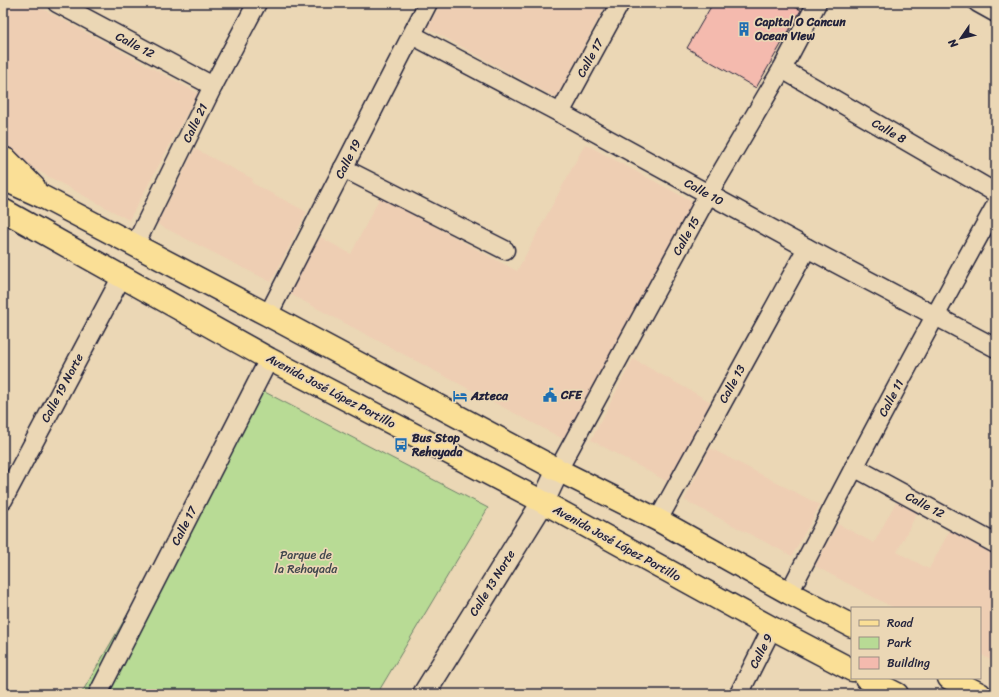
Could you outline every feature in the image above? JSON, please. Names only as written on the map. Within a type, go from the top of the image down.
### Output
[{"type":"main road","points":[[3,158],[7,160],[43,197]]},
{"type":"main road","points":[[3,179],[43,197],[558,470],[658,520],[789,593],[851,625]]},
{"type":"main road","name":"Avenida José López Portillo","points":[[3,210],[269,358],[543,502],[772,628],[851,669]]},
{"type":"main road","points":[[3,220],[27,223]]},
{"type":"main road","points":[[868,679],[897,694]]},
{"type":"main road","points":[[952,679],[980,694]]},
{"type":"street","name":"Calle 12","points":[[57,3],[78,8],[213,86]]},
{"type":"street","name":"Calle 21","points":[[135,245],[213,86],[257,3]]},
{"type":"street","name":"Calle 19","points":[[268,315],[428,3]]},
{"type":"street","name":"Calle 17","points":[[560,113],[620,3]]},
{"type":"street","name":"Calle 15","points":[[558,470],[708,195],[782,70],[817,3]]},
{"type":"street","points":[[978,3],[996,14]]},
{"type":"street","name":"Calle 10","points":[[412,35],[996,348]]},
{"type":"street","name":"Calle 8","points":[[782,70],[996,193]]},
{"type":"street","points":[[343,168],[505,250]]},
{"type":"street","name":"Calle 11","points":[[789,593],[935,315],[996,205]]},
{"type":"street","name":"Calle 13","points":[[658,520],[807,248]]},
{"type":"street","name":"Calle 19 Norte","points":[[3,500],[122,276]]},
{"type":"street","name":"Calle 17","points":[[98,694],[269,358]]},
{"type":"street","name":"Calle 12","points":[[854,467],[996,544]]},
{"type":"street","name":"Calle 13 Norte","points":[[424,694],[543,502],[558,470]]},
{"type":"street","name":"Calle 9","points":[[739,694],[772,628]]},
{"type":"shaded area","points":[[3,3],[32,3],[198,93],[129,220],[3,152]]},
{"type":"shaded area","points":[[441,3],[607,3],[556,98],[427,28]]},
{"type":"shaded area","points":[[585,144],[693,202],[567,441],[290,294],[320,237],[351,254],[380,197],[517,271]]},
{"type":"shaded area","points":[[195,149],[253,179],[252,183],[307,212],[271,282],[157,224]]},
{"type":"shaded area","points":[[633,359],[711,402],[668,482],[591,440]]},
{"type":"shaded area","points":[[710,448],[820,505],[792,556],[684,500]]},
{"type":"shaded area","points":[[896,502],[917,513],[897,552],[929,569],[950,530],[996,554],[996,663],[981,655],[981,607],[892,607],[815,566],[838,524],[874,543]]},
{"type":"green space","name":"Parque de la Rehoyada","points":[[259,389],[488,508],[377,694],[81,694]]},
{"type":"building","name":"Capital O Cancun Ocean View","points":[[713,3],[788,3],[801,10],[756,88],[687,48]]},
{"type":"place","name":"Capital O Cancun Ocean View","points":[[744,29]]},
{"type":"place","name":"CFE","points":[[550,395]]},
{"type":"place","name":"Azteca","points":[[460,396]]},
{"type":"place","name":"Bus Stop Rehoyada","points":[[401,445]]}]
